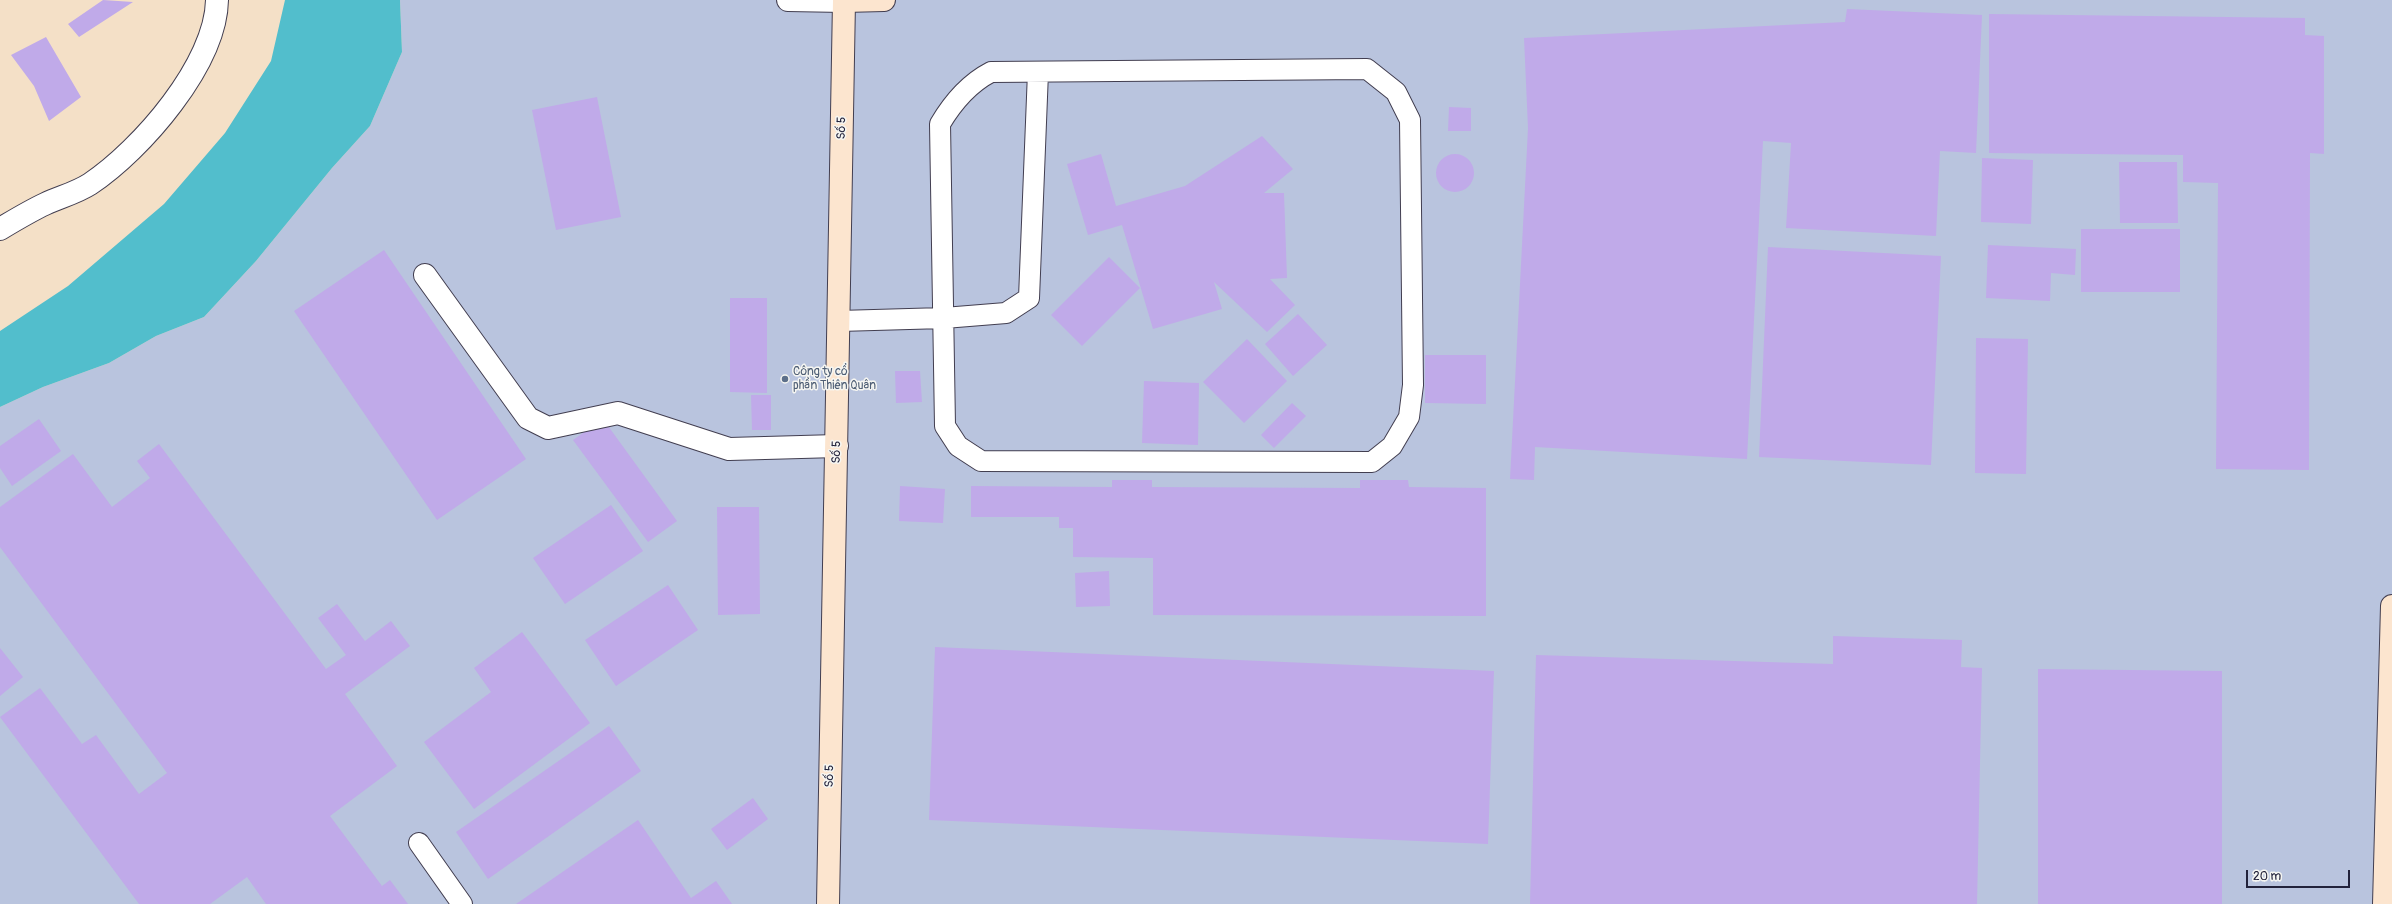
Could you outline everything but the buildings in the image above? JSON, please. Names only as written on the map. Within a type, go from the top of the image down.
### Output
[{"type":"street","points":[[0,229],[43,205],[88,185],[124,158],[183,88],[206,50],[217,14],[217,0]]},
{"type":"street","points":[[788,0],[884,0]]},
{"type":"street","name":"Số 5","points":[[828,904],[844,1]]},
{"type":"street","points":[[425,275],[528,418],[548,428],[618,413],[729,449],[837,446]]},
{"type":"street","points":[[2384,904],[2392,606]]},
{"type":"lane","points":[[1367,69],[1396,92],[1410,120],[1413,385],[1409,417],[1392,446],[1372,462],[981,461],[958,446],[945,426],[944,318],[940,124],[952,102],[979,78],[992,72],[1367,69]]},
{"type":"lane","points":[[839,320],[944,318],[1006,313],[1029,298],[1038,72]]},
{"type":"lane","points":[[419,844],[462,904]]},
{"type":"shaded area","points":[[400,0],[2392,0],[2392,904],[0,904],[0,407],[43,387],[109,363],[156,336],[204,317],[256,261],[332,168],[370,126],[402,52]]},
{"type":"water","points":[[285,0],[400,0],[402,52],[370,126],[332,168],[256,261],[204,317],[156,336],[109,363],[43,387],[0,407],[0,331],[68,286],[164,204],[225,133],[271,61]]},
{"type":"place","name":"Công ty cổ phần Thiên Quân","points":[[785,379]]}]
